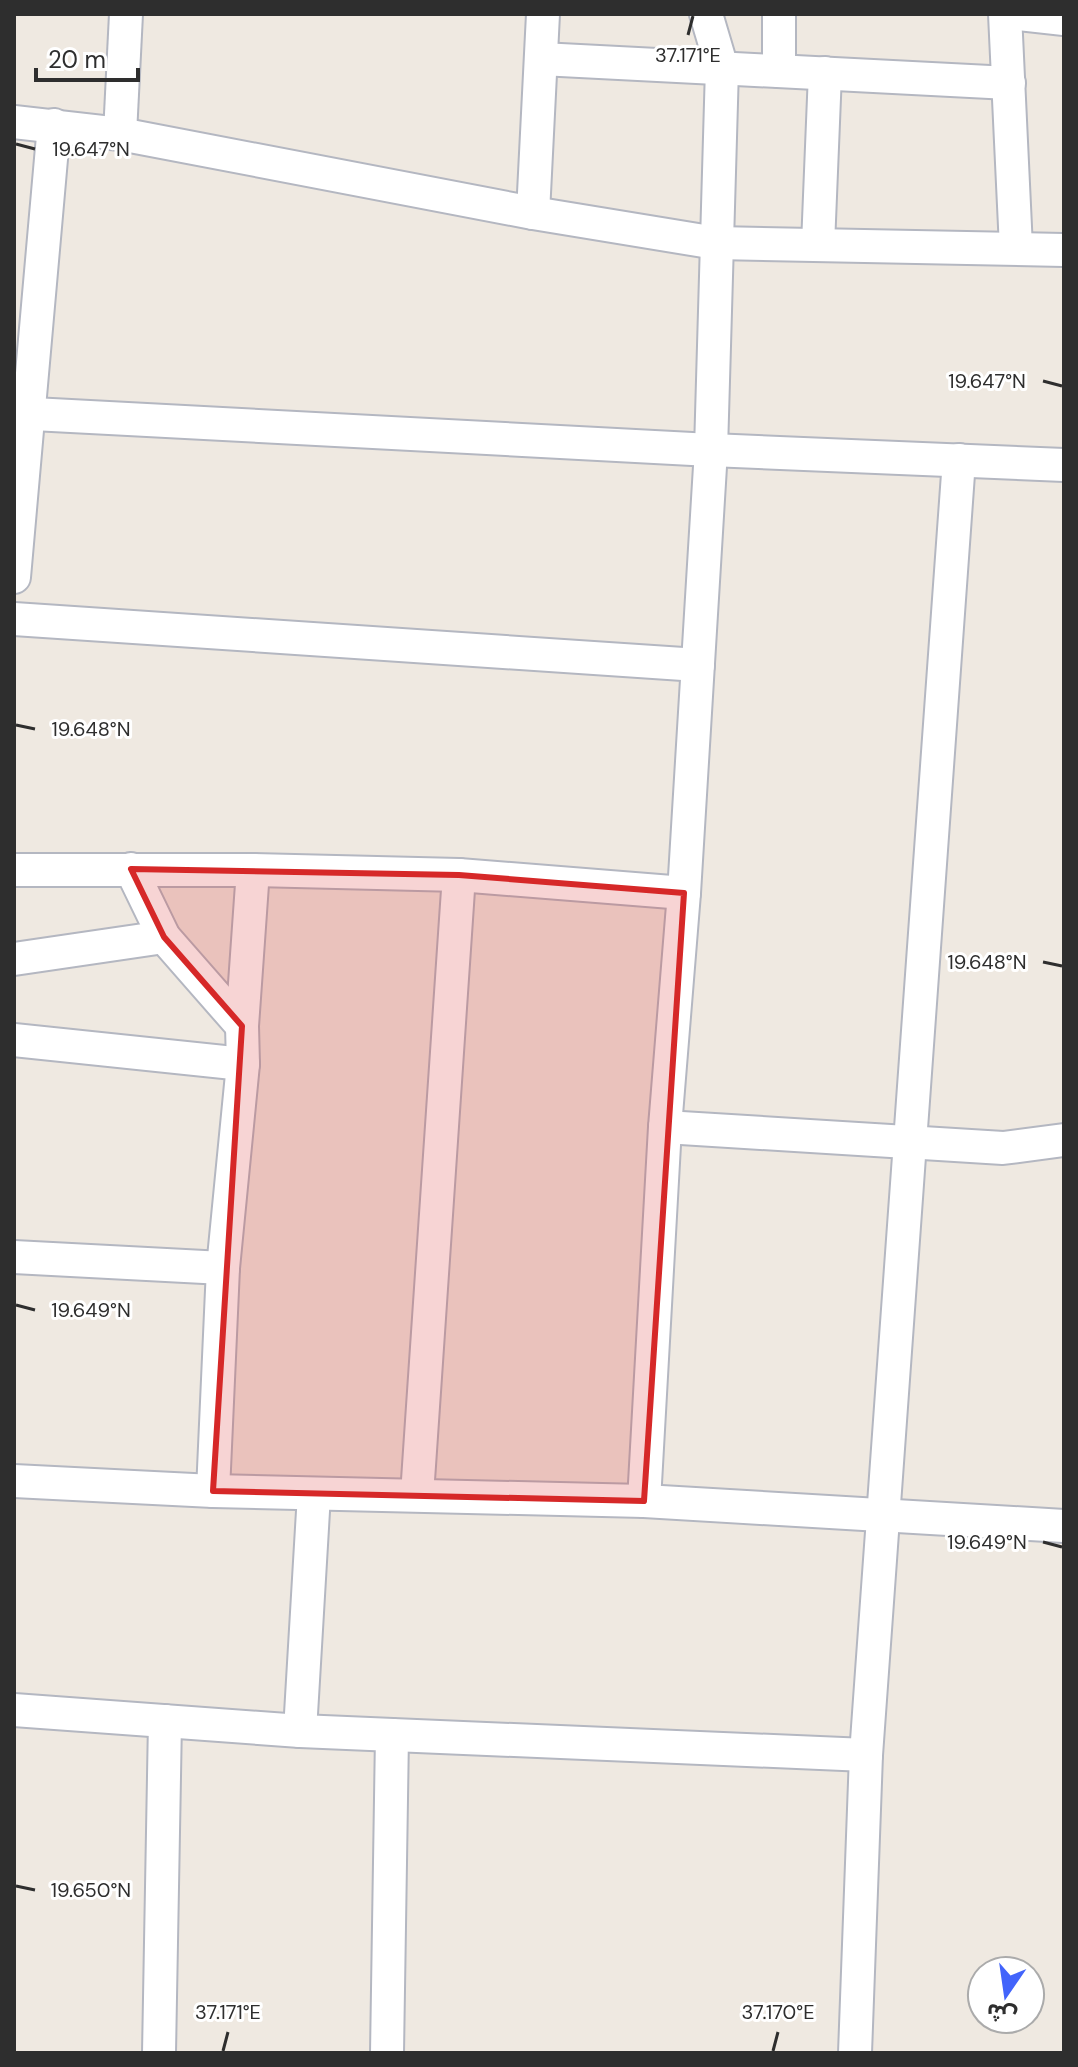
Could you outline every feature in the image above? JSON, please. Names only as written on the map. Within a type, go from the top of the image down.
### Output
[{"type":"street","points":[[120,134],[126,14]]},
{"type":"street","points":[[533,213],[543,14]]},
{"type":"street","points":[[644,1501],[665,1127],[684,893],[711,450],[722,68],[706,14]]},
{"type":"street","points":[[779,14],[779,71]]},
{"type":"street","points":[[1005,14],[1016,248]]},
{"type":"street","points":[[1019,14],[1064,19]]},
{"type":"street","points":[[541,59],[1009,83]]},
{"type":"street","points":[[818,245],[825,73]]},
{"type":"street","points":[[14,122],[120,134],[533,213],[716,243],[1064,250]]},
{"type":"street","points":[[14,577],[21,414],[54,125]]},
{"type":"street","points":[[21,414],[1064,465]]},
{"type":"street","points":[[855,2053],[866,1755],[959,460]]},
{"type":"street","points":[[14,619],[698,665]]},
{"type":"street","points":[[131,869],[164,937],[242,1026]]},
{"type":"street","points":[[14,870],[253,870],[459,875],[684,893]]},
{"type":"street","points":[[213,1491],[223,1268],[243,1064],[242,1026],[253,870]]},
{"type":"street","points":[[417,1495],[459,875]]},
{"type":"street","points":[[14,959],[164,937]]},
{"type":"street","points":[[14,1040],[243,1064]]},
{"type":"street","points":[[665,1127],[1003,1148],[1064,1140]]},
{"type":"street","points":[[14,1257],[223,1268]]},
{"type":"street","points":[[14,1481],[213,1491],[644,1501],[1064,1526]]},
{"type":"street","points":[[300,1731],[314,1494]]},
{"type":"street","points":[[14,1710],[300,1731],[866,1755]]},
{"type":"street","points":[[159,2053],[165,1721]]},
{"type":"street","points":[[387,2053],[392,1735]]},
{"type":"highlighted area","points":[[131,869],[459,875],[684,893],[644,1501],[213,1491],[242,1026],[164,937]]}]
